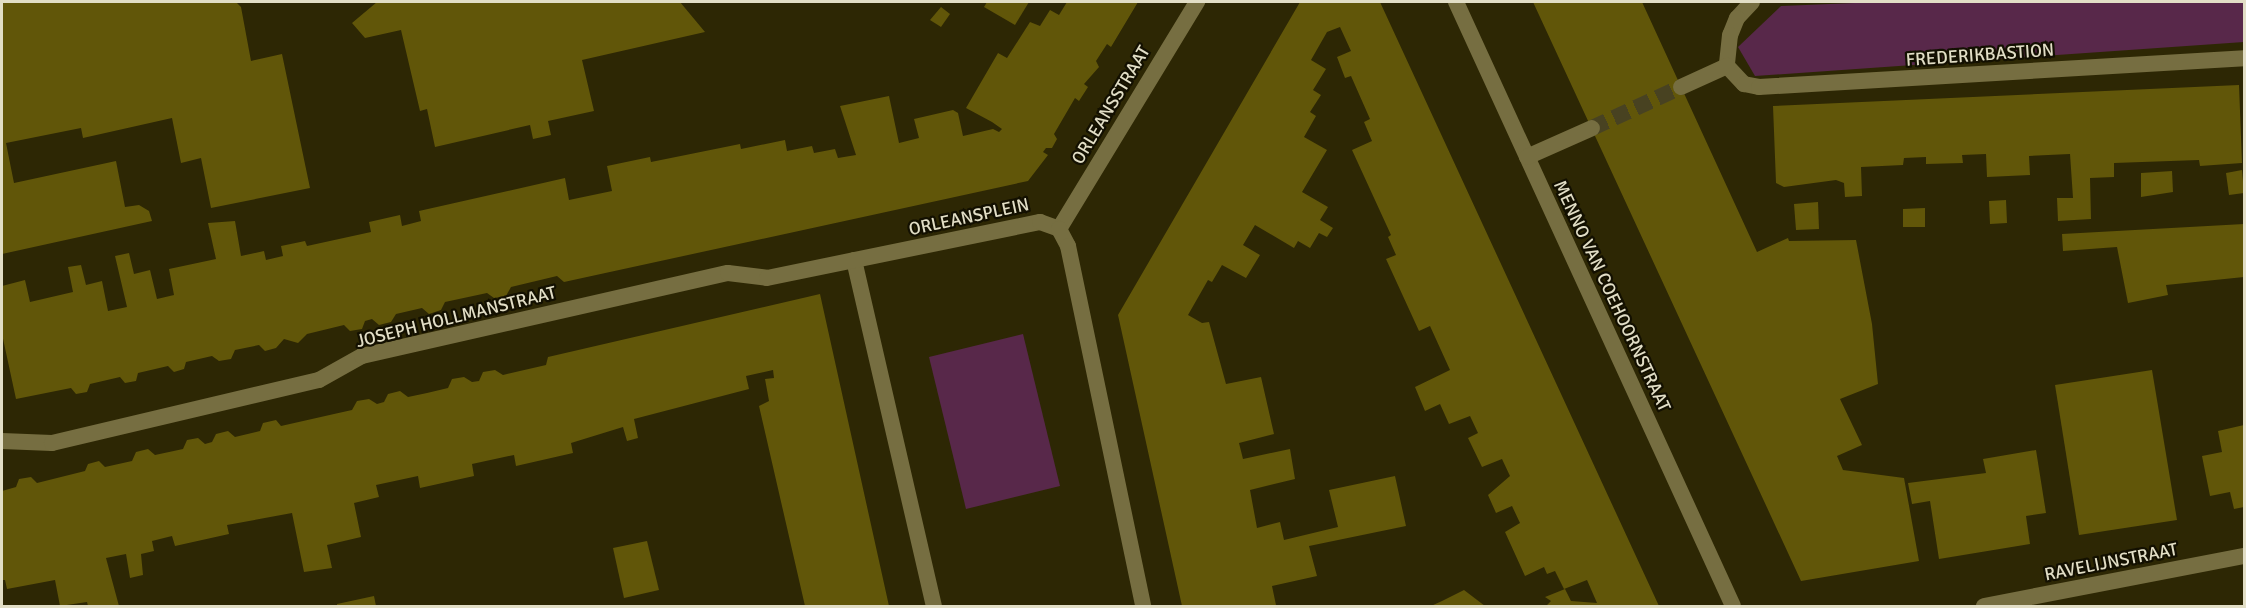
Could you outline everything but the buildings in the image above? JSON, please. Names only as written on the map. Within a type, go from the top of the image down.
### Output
[{"type":"street","name":"ORLEANSSTRAAT","points":[[1059,229],[1197,2]]},
{"type":"street","name":"MENNO VAN COEHOORNSTRAAT","points":[[1456,2],[1733,606]]},
{"type":"street","points":[[1681,87],[1727,66],[1730,36],[1737,18],[1752,2]]},
{"type":"street","name":"FREDERIKBASTION","points":[[1727,66],[1744,84],[1774,88],[2244,58]]},
{"type":"street","points":[[1527,157],[1592,128]]},
{"type":"street","name":"ORLEANSPLEIN","points":[[854,260],[1040,222],[1059,229]]},
{"type":"street","points":[[1059,229],[1068,246],[1143,606]]},
{"type":"street","points":[[854,260],[934,606]]},
{"type":"street","name":"JOSEPH HOLLMANSTRAAT","points":[[2,441],[52,443],[320,380],[362,356],[728,273],[767,278],[854,260]]},
{"type":"street","name":"RAVELIJNSTRAAT","points":[[1984,606],[2244,556]]},
{"type":"shaded area","points":[[1879,2],[2244,2],[2244,42],[1755,76],[1738,47],[1781,6]]},
{"type":"shaded area","points":[[1023,334],[1060,486],[966,509],[929,357]]},
{"type":"tunnel","points":[[1592,128],[1681,87]]}]
